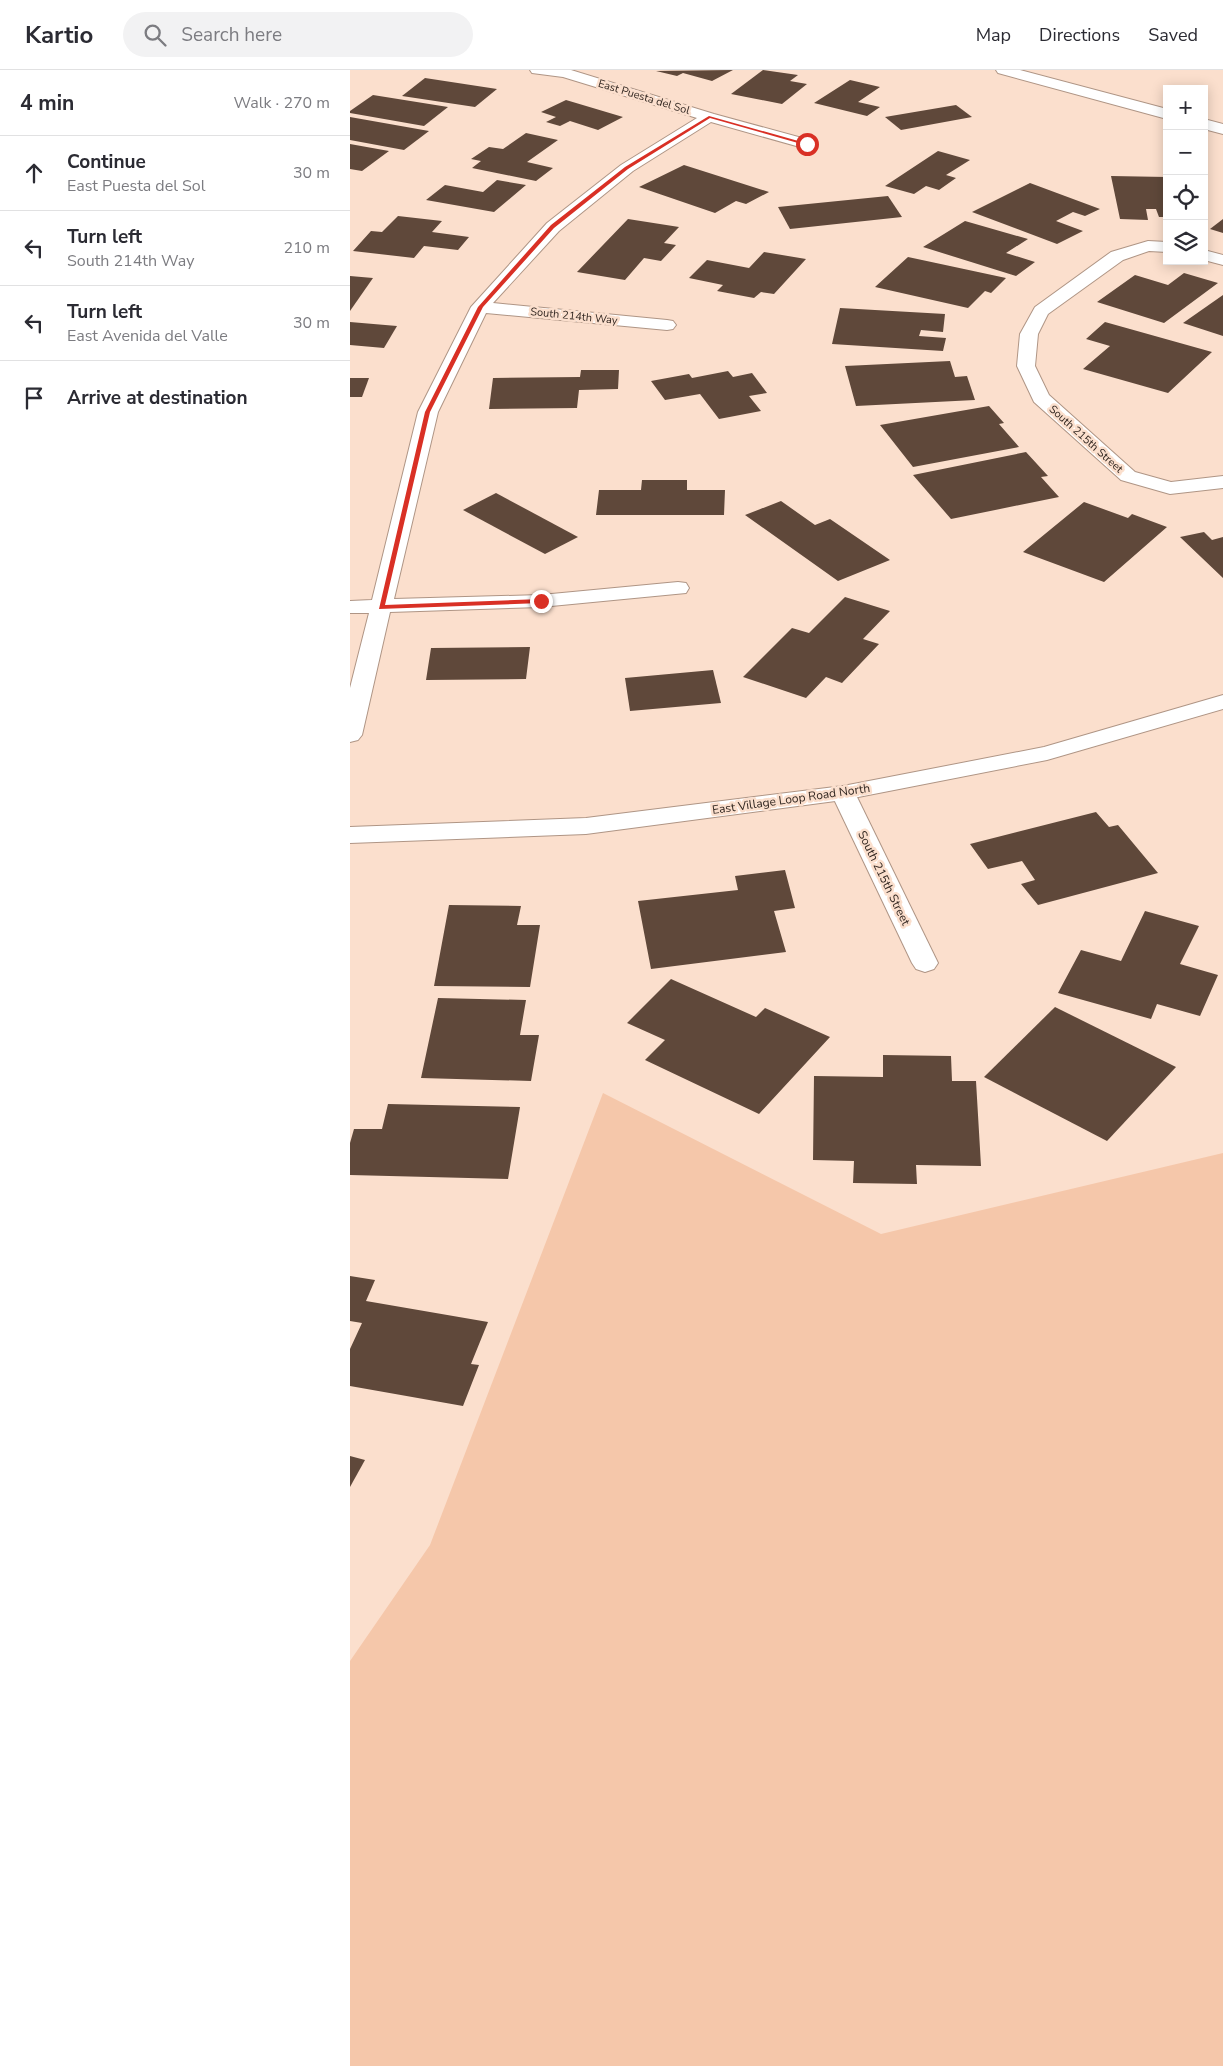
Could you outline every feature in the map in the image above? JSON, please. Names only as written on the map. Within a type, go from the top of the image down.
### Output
[{"type":"street","name":"East Puesta del Sol","points":[[537,70],[565,73],[709,117],[807,144]]},
{"type":"street","points":[[1004,70],[1163,113]]},
{"type":"street","points":[[350,735],[428,412],[480,307],[553,226],[626,168],[709,117]]},
{"type":"street","points":[[1208,125],[1223,129]]},
{"type":"street","name":"South 215th Street","points":[[1163,247],[1148,246],[1117,256],[1041,311],[1029,334],[1026,366],[1041,398],[1128,476],[1170,488],[1223,482]]},
{"type":"street","points":[[1208,256],[1223,260]]},
{"type":"street","name":"South 214th Way","points":[[480,307],[667,325]]},
{"type":"street","points":[[350,607],[541,601],[678,588]]},
{"type":"street","name":"East Village Loop Road North","points":[[350,835],[586,826],[843,793],[1047,753],[1223,702]]},
{"type":"street","name":"South 215th Street","points":[[843,793],[925,963]]},
{"type":"shaded area","points":[[603,1093],[881,1234],[1223,1153],[1223,2066],[350,2066],[350,1661],[430,1545]]},
{"type":"building","points":[[733,70],[712,81],[683,73],[677,76],[656,71]]},
{"type":"building","points":[[763,70],[798,75],[790,81],[807,84],[782,104],[731,94]]},
{"type":"building","points":[[425,78],[497,89],[475,107],[402,96]]},
{"type":"building","points":[[850,80],[880,87],[858,102],[880,107],[867,116],[814,103]]},
{"type":"building","points":[[373,95],[448,107],[424,126],[350,113],[350,111]]},
{"type":"building","points":[[566,100],[623,117],[598,130],[570,121],[560,126],[546,122],[556,117],[541,112]]},
{"type":"building","points":[[956,105],[972,117],[901,130],[885,117]]},
{"type":"building","points":[[350,117],[429,131],[404,150],[350,140]]},
{"type":"building","points":[[526,133],[558,140],[527,162],[553,168],[536,181],[472,168],[481,161],[471,159],[489,147],[503,149]]},
{"type":"building","points":[[350,144],[389,151],[362,171],[350,169]]},
{"type":"building","points":[[938,151],[970,160],[946,175],[956,178],[939,190],[926,186],[914,194],[885,186]]},
{"type":"building","points":[[684,165],[769,192],[746,204],[736,201],[715,213],[639,187]]},
{"type":"building","points":[[1111,176],[1163,177],[1163,217],[1159,217],[1156,209],[1146,209],[1148,220],[1120,219]]},
{"type":"building","points":[[497,180],[526,185],[494,212],[426,200],[445,185],[483,192]]},
{"type":"building","points":[[1030,183],[1100,209],[1085,216],[1073,212],[1056,221],[1083,231],[1057,244],[972,212]]},
{"type":"building","points":[[888,196],[902,217],[790,229],[778,207]]},
{"type":"building","points":[[398,216],[442,221],[432,232],[469,237],[458,250],[424,246],[414,258],[353,251],[371,231],[382,232]]},
{"type":"building","points":[[628,219],[679,227],[664,243],[676,245],[661,261],[644,258],[625,280],[577,272]]},
{"type":"building","points":[[1223,219],[1223,233],[1210,229]]},
{"type":"building","points":[[965,221],[1028,239],[1006,253],[1035,262],[1016,276],[923,247]]},
{"type":"building","points":[[764,252],[806,259],[774,294],[761,292],[754,298],[717,291],[723,285],[689,278],[707,260],[749,268]]},
{"type":"building","points":[[908,257],[1006,278],[991,293],[985,291],[968,308],[875,287]]},
{"type":"building","points":[[1184,273],[1218,283],[1164,323],[1097,302],[1135,275],[1168,285]]},
{"type":"building","points":[[350,276],[373,278],[350,311]]},
{"type":"building","points":[[1223,295],[1223,336],[1183,323]]},
{"type":"building","points":[[840,308],[945,314],[943,332],[921,330],[919,336],[946,338],[943,351],[832,344]]},
{"type":"building","points":[[350,322],[397,326],[384,348],[350,345]]},
{"type":"building","points":[[1105,322],[1212,352],[1168,393],[1083,369],[1110,346],[1086,339]]},
{"type":"building","points":[[950,361],[955,377],[967,376],[975,400],[856,406],[845,366]]},
{"type":"building","points":[[581,370],[619,370],[618,389],[579,390],[577,408],[489,409],[493,378],[580,377]]},
{"type":"building","points":[[728,371],[733,377],[752,373],[767,393],[749,396],[761,411],[719,419],[700,394],[665,400],[651,381],[689,374],[692,378]]},
{"type":"building","points":[[350,378],[369,378],[362,397],[350,397]]},
{"type":"building","points":[[989,406],[1004,423],[999,424],[1019,447],[913,467],[880,425]]},
{"type":"building","points":[[1026,452],[1048,476],[1041,477],[1059,497],[951,519],[913,475]]},
{"type":"building","points":[[642,480],[687,480],[687,490],[725,490],[724,515],[596,515],[599,490],[641,490]]},
{"type":"building","points":[[496,493],[578,537],[545,554],[463,510]]},
{"type":"building","points":[[781,501],[815,525],[830,519],[890,560],[838,581],[745,515]]},
{"type":"building","points":[[1084,502],[1128,518],[1132,514],[1167,527],[1104,582],[1023,552]]},
{"type":"building","points":[[1204,532],[1212,540],[1223,537],[1223,578],[1180,537]]},
{"type":"building","points":[[845,597],[890,611],[863,639],[879,644],[842,683],[826,677],[806,698],[743,677],[792,628],[809,633]]},
{"type":"building","points":[[530,647],[526,679],[426,680],[431,648]]},
{"type":"building","points":[[713,670],[721,703],[630,711],[625,678]]},
{"type":"building","points":[[1096,812],[1109,827],[1118,825],[1158,873],[1038,905],[1021,884],[1035,880],[1022,861],[988,869],[970,844]]},
{"type":"building","points":[[785,870],[795,908],[774,911],[786,952],[651,969],[638,901],[738,890],[735,876]]},
{"type":"building","points":[[449,905],[521,906],[517,925],[540,925],[530,987],[434,986]]},
{"type":"building","points":[[1145,911],[1199,926],[1180,964],[1218,975],[1200,1016],[1157,1004],[1151,1019],[1058,993],[1081,950],[1121,961]]},
{"type":"building","points":[[671,979],[756,1017],[765,1008],[830,1037],[759,1114],[645,1060],[665,1040],[627,1023]]},
{"type":"building","points":[[438,998],[526,1000],[520,1035],[539,1035],[531,1081],[421,1078]]},
{"type":"building","points":[[1055,1007],[1176,1067],[1107,1141],[984,1077]]},
{"type":"building","points":[[883,1055],[951,1056],[952,1081],[976,1081],[981,1166],[916,1165],[917,1184],[853,1183],[854,1161],[813,1160],[814,1076],[883,1077]]},
{"type":"building","points":[[388,1104],[520,1107],[508,1179],[350,1175],[350,1143],[354,1129],[382,1129]]},
{"type":"building","points":[[350,1276],[375,1280],[366,1301],[488,1322],[471,1364],[479,1365],[463,1406],[350,1386],[350,1349],[362,1323],[350,1321]]},
{"type":"building","points":[[350,1456],[365,1460],[350,1487]]},
{"type":"route","points":[[541,601],[381,607],[428,412],[480,307],[553,226],[626,168],[709,117],[807,144]]}]
